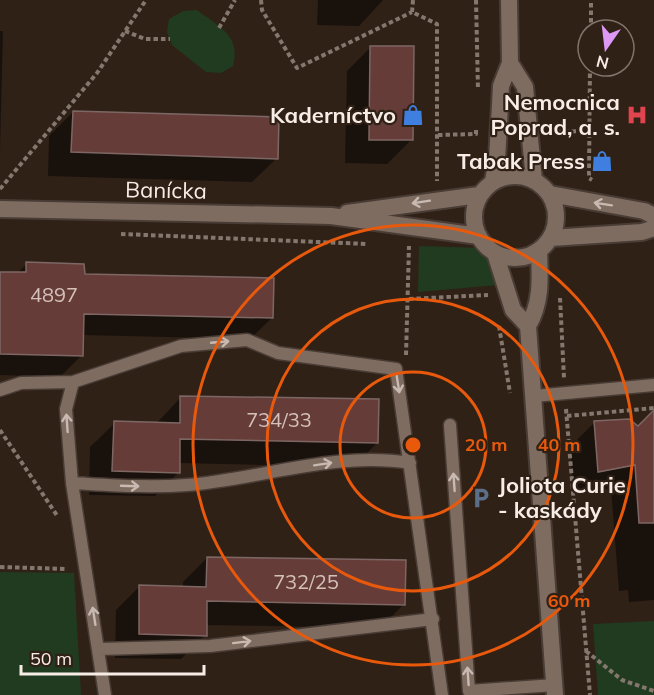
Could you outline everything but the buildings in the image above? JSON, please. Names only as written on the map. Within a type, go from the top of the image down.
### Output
[{"type":"street","points":[[493,181],[497,160],[501,86],[510,63],[509,0]]},
{"type":"street","points":[[510,63],[525,87],[534,180]]},
{"type":"street","points":[[528,327],[513,309],[495,253],[479,236],[474,214],[479,195],[493,181],[513,175],[534,180],[550,194],[644,212],[654,216]]},
{"type":"street","points":[[495,253],[517,258],[539,251],[551,238],[557,216],[550,194]]},
{"type":"street","name":"Banícka","points":[[331,216],[479,195]]},
{"type":"street","name":"Banícka","points":[[0,209],[331,216],[479,236]]},
{"type":"street","points":[[551,238],[642,232],[654,228]]},
{"type":"street","points":[[539,251],[540,291],[536,311],[528,327],[555,690]]},
{"type":"lane","points":[[0,390],[21,383],[73,382],[181,346],[247,340],[278,353],[396,369],[442,695]]},
{"type":"lane","points":[[73,382],[66,409],[72,483],[105,695]]},
{"type":"lane","points":[[534,396],[654,385]]},
{"type":"lane","points":[[450,425],[469,691],[555,690]]},
{"type":"lane","points":[[72,483],[136,486],[188,485],[349,460],[383,458],[410,463]]},
{"type":"lane","points":[[99,649],[210,646],[433,619]]},
{"type":"path","points":[[0,189],[97,73],[146,0]]},
{"type":"path","points":[[219,27],[235,0]]},
{"type":"path","points":[[261,0],[262,10],[297,68],[412,12]]},
{"type":"path","points":[[412,0],[412,12]]},
{"type":"path","points":[[476,0],[478,98]]},
{"type":"path","points":[[591,0],[591,18]]},
{"type":"path","points":[[412,12],[437,24],[437,184]]},
{"type":"path","points":[[126,31],[146,39],[170,39]]},
{"type":"path","points":[[589,178],[590,78]]},
{"type":"path","points":[[438,135],[476,134],[477,122]]},
{"type":"path","points":[[540,132],[588,131]]},
{"type":"path","points":[[560,289],[565,392],[590,695]]},
{"type":"path","points":[[409,299],[495,294]]},
{"type":"path","points":[[567,416],[654,408]]},
{"type":"path","points":[[0,430],[60,519]]},
{"type":"path","points":[[0,567],[77,569]]},
{"type":"path","points":[[586,651],[622,680],[653,693]]},
{"type":"green space","points":[[197,10],[220,27],[231,39],[235,55],[233,66],[221,73],[206,72],[172,45],[167,32],[169,19],[183,11]]},
{"type":"green space","points":[[419,246],[482,248],[495,260],[498,285],[418,292]]},
{"type":"green space","points":[[0,572],[74,573],[81,695],[0,695]]},
{"type":"green space","points":[[654,621],[654,695],[598,695],[593,624]]},
{"type":"place","name":"Kaderníctvo","points":[[413,115]]},
{"type":"place","name":"Nemocnica Poprad, a. s.","points":[[637,115]]},
{"type":"place","name":"Tabak Press","points":[[602,161]]},
{"type":"place","name":"Joliota Curie - kaskády","points":[[481,498]]}]
